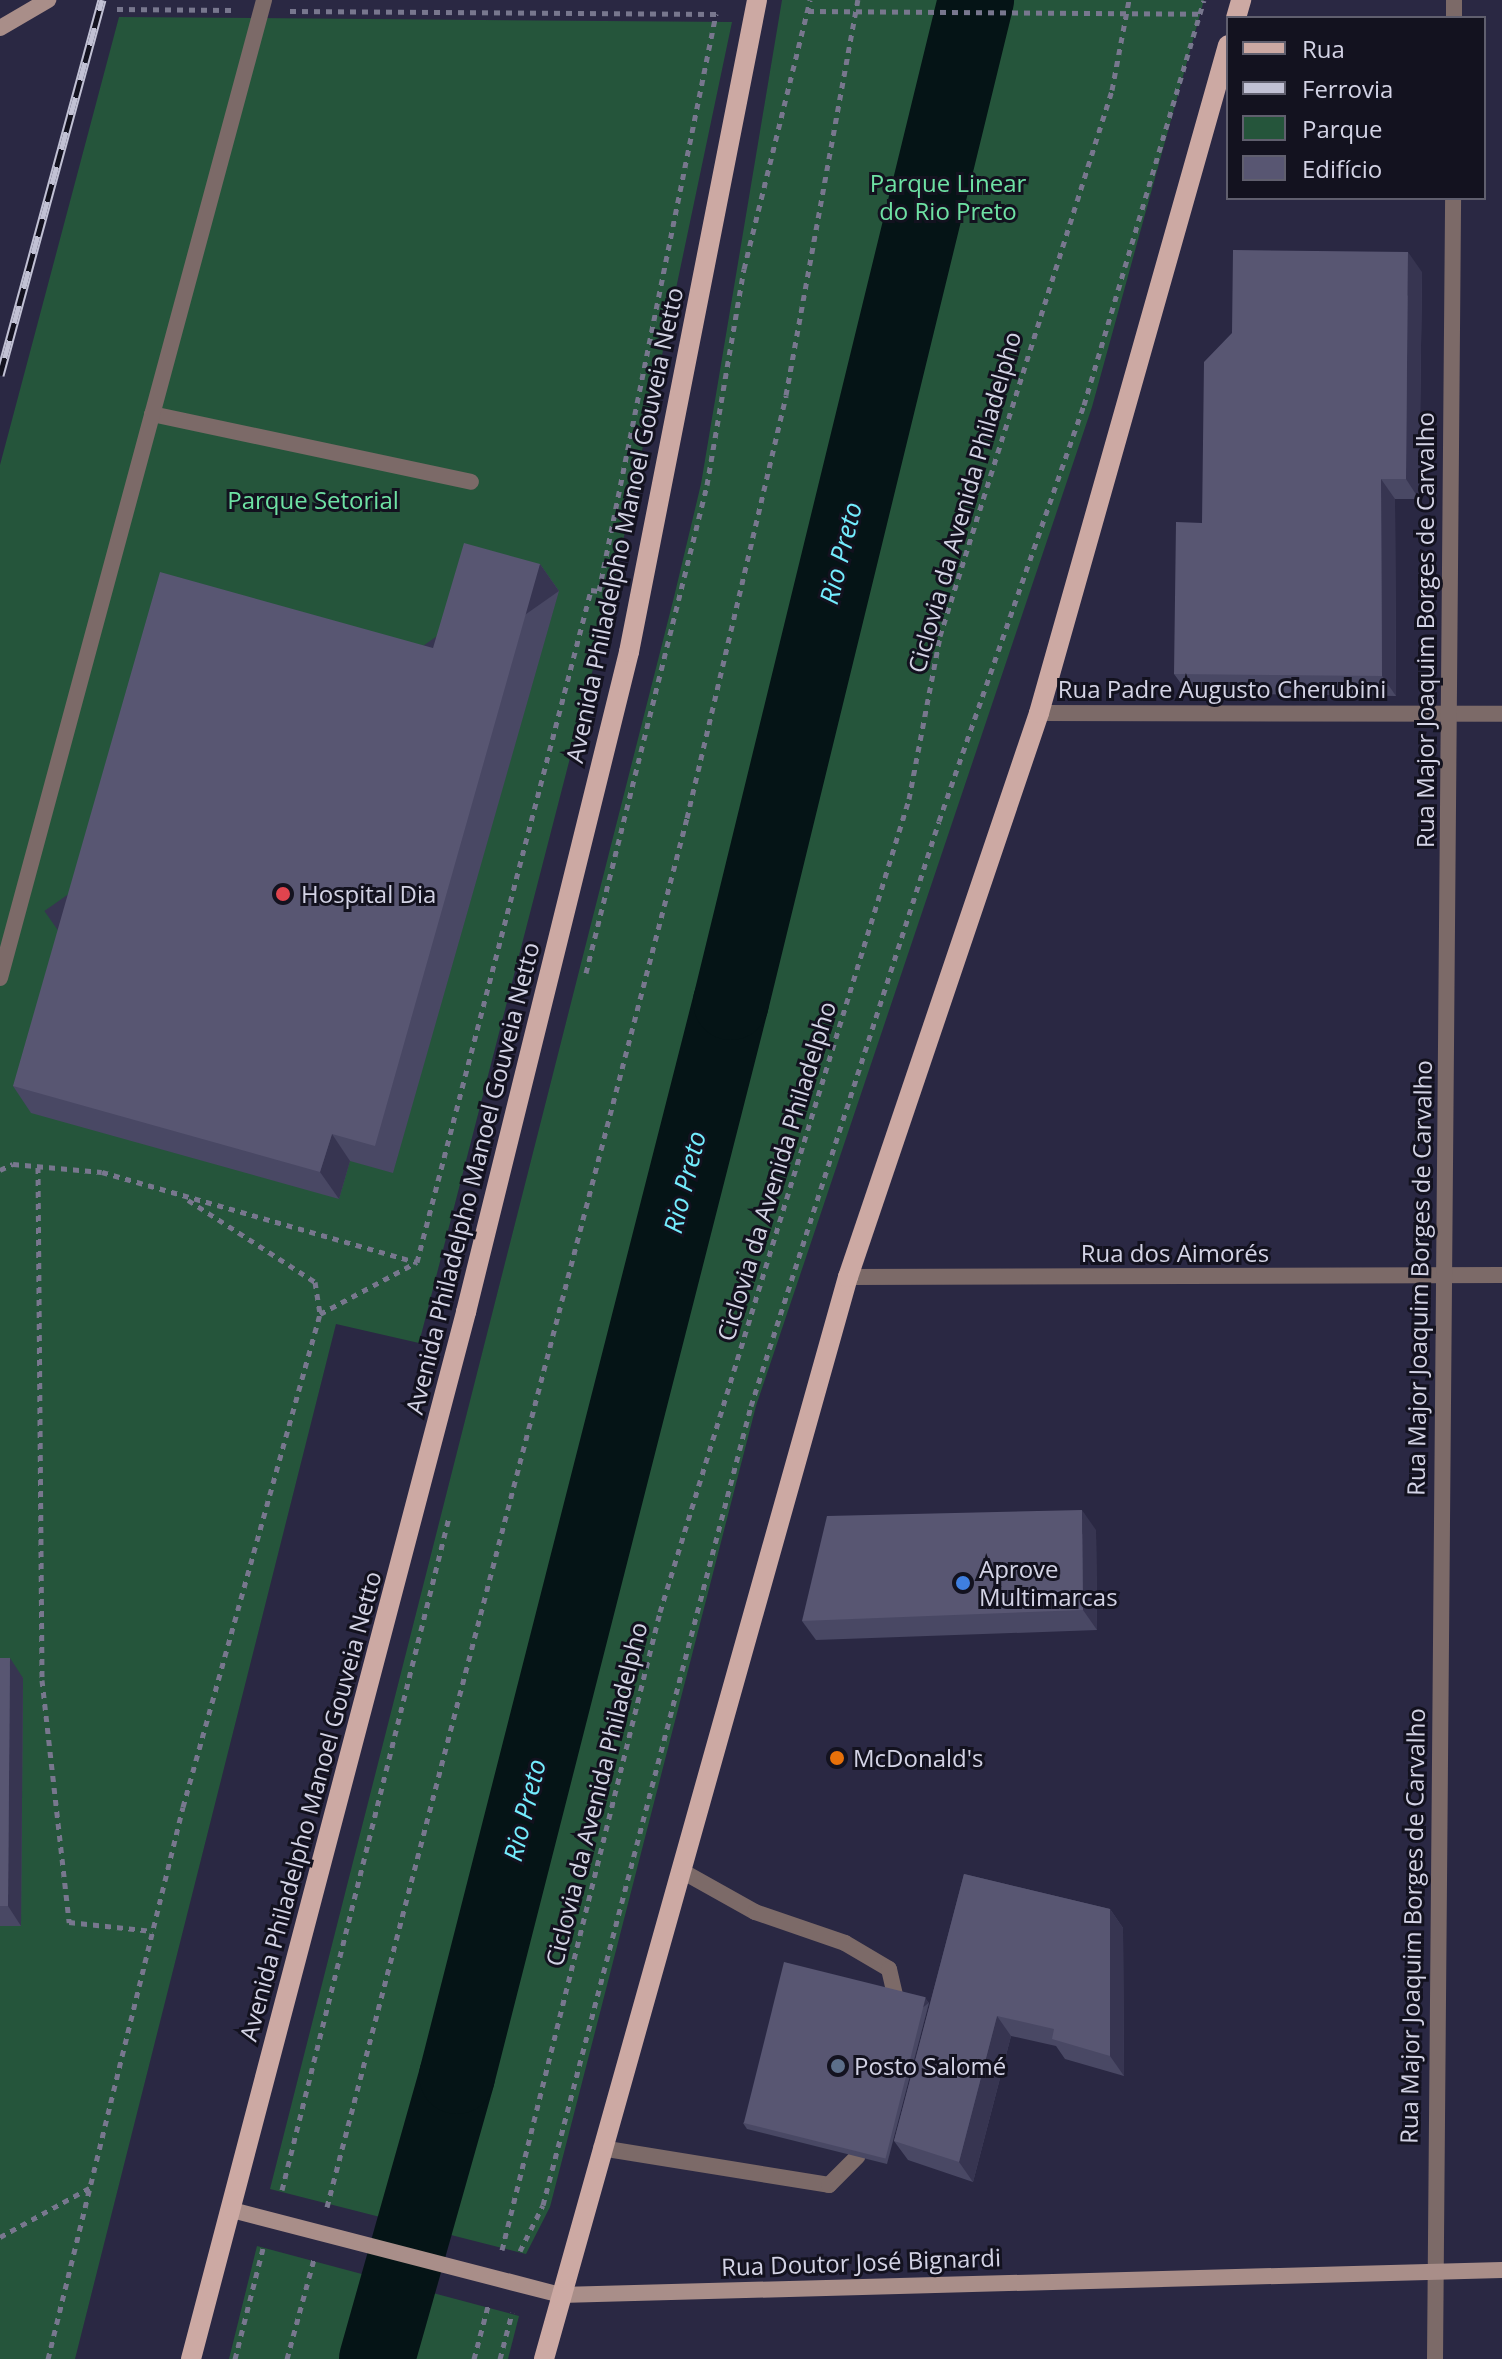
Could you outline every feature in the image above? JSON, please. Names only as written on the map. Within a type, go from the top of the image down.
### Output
[{"type":"main road","name":"Avenida Philadelpho Manoel Gouveia Netto","points":[[191,2359],[232,2210],[629,652],[757,0]]},
{"type":"main road","points":[[544,2359],[848,1277],[1039,713],[1226,52]]},
{"type":"street","points":[[0,28],[48,0]]},
{"type":"street","points":[[0,978],[262,5]]},
{"type":"street","name":"Rua Major Joaquim Borges de Carvalho","points":[[1435,2359],[1433,2271],[1453,200]]},
{"type":"street","points":[[152,414],[471,482]]},
{"type":"street","name":"Rua Padre Augusto Cherubini","points":[[1039,713],[1502,714]]},
{"type":"street","name":"Rua dos Aimorés","points":[[848,1277],[1502,1275]]},
{"type":"street","points":[[680,1870],[755,1912],[845,1943],[889,1969],[895,1995]]},
{"type":"street","points":[[601,2148],[829,2185],[857,2157]]},
{"type":"street","name":"Rua Doutor José Bignardi","points":[[232,2210],[560,2295],[1502,2270]]},
{"type":"path","points":[[287,2359],[324,2234],[687,818],[786,395],[858,0]]},
{"type":"path","name":"Ciclovia da Avenida Philadelpho","points":[[474,2359],[489,2277],[502,2246],[660,1612],[909,799],[940,636],[1112,90],[1129,0]]},
{"type":"path","points":[[493,2244],[523,2252],[543,2205],[751,1406],[939,821],[1084,405],[1204,0]]},
{"type":"path","points":[[117,9],[262,5],[716,14],[599,591],[591,590],[417,1262],[320,1314]]},
{"type":"path","points":[[808,11],[1200,14]]},
{"type":"path","points":[[0,1170],[38,1167],[102,1172],[417,1262]]},
{"type":"path","points":[[38,1167],[42,1680],[69,1922],[153,1931]]},
{"type":"path","points":[[48,2359],[153,1931],[320,1314],[315,1282],[181,1196]]},
{"type":"path","points":[[0,2237],[90,2188]]},
{"type":"path","points":[[235,2359],[277,2189]]},
{"type":"green space","name":"Parque Linear do Rio Preto","points":[[782,0],[1204,0],[1092,407],[756,1406],[550,2207],[526,2254],[270,2189],[701,484]]},
{"type":"green space","name":"Parque Setorial","points":[[119,17],[732,22],[610,603],[419,1343],[336,1324],[75,2359],[0,2359],[0,465]]},
{"type":"green space","points":[[257,2246],[519,2316],[508,2359],[229,2359]]},
{"type":"building","points":[[1233,250],[1408,252],[1406,479],[1381,479],[1382,676],[1174,674],[1176,522],[1202,523],[1204,362],[1232,333]]},
{"type":"building","name":"Hospital Dia","points":[[464,543],[540,564],[375,1146],[332,1134],[320,1172],[13,1086],[160,572],[433,648]]},
{"type":"building","name":"Aprove Multimarcas","points":[[1082,1510],[1083,1610],[802,1621],[827,1516]]},
{"type":"building","points":[[0,1658],[10,1658],[8,1906],[0,1906]]},
{"type":"building","points":[[964,1874],[1110,1909],[1110,2056],[1052,2039],[1054,2029],[997,2016],[959,2162],[894,2141]]},
{"type":"building","name":"Posto Salomé","points":[[784,1962],[926,1997],[886,2158],[744,2123]]},
{"type":"waterway","name":"Rio Preto","points":[[377,2359],[457,2076],[731,1002],[976,0]]},
{"type":"railway","points":[[0,375],[102,0]]},
{"type":"place","name":"Hospital Dia","points":[[283,894]]},
{"type":"place","name":"Aprove Multimarcas","points":[[963,1583]]},
{"type":"place","name":"McDonald's","points":[[837,1758]]},
{"type":"place","name":"Posto Salomé","points":[[838,2066]]}]
